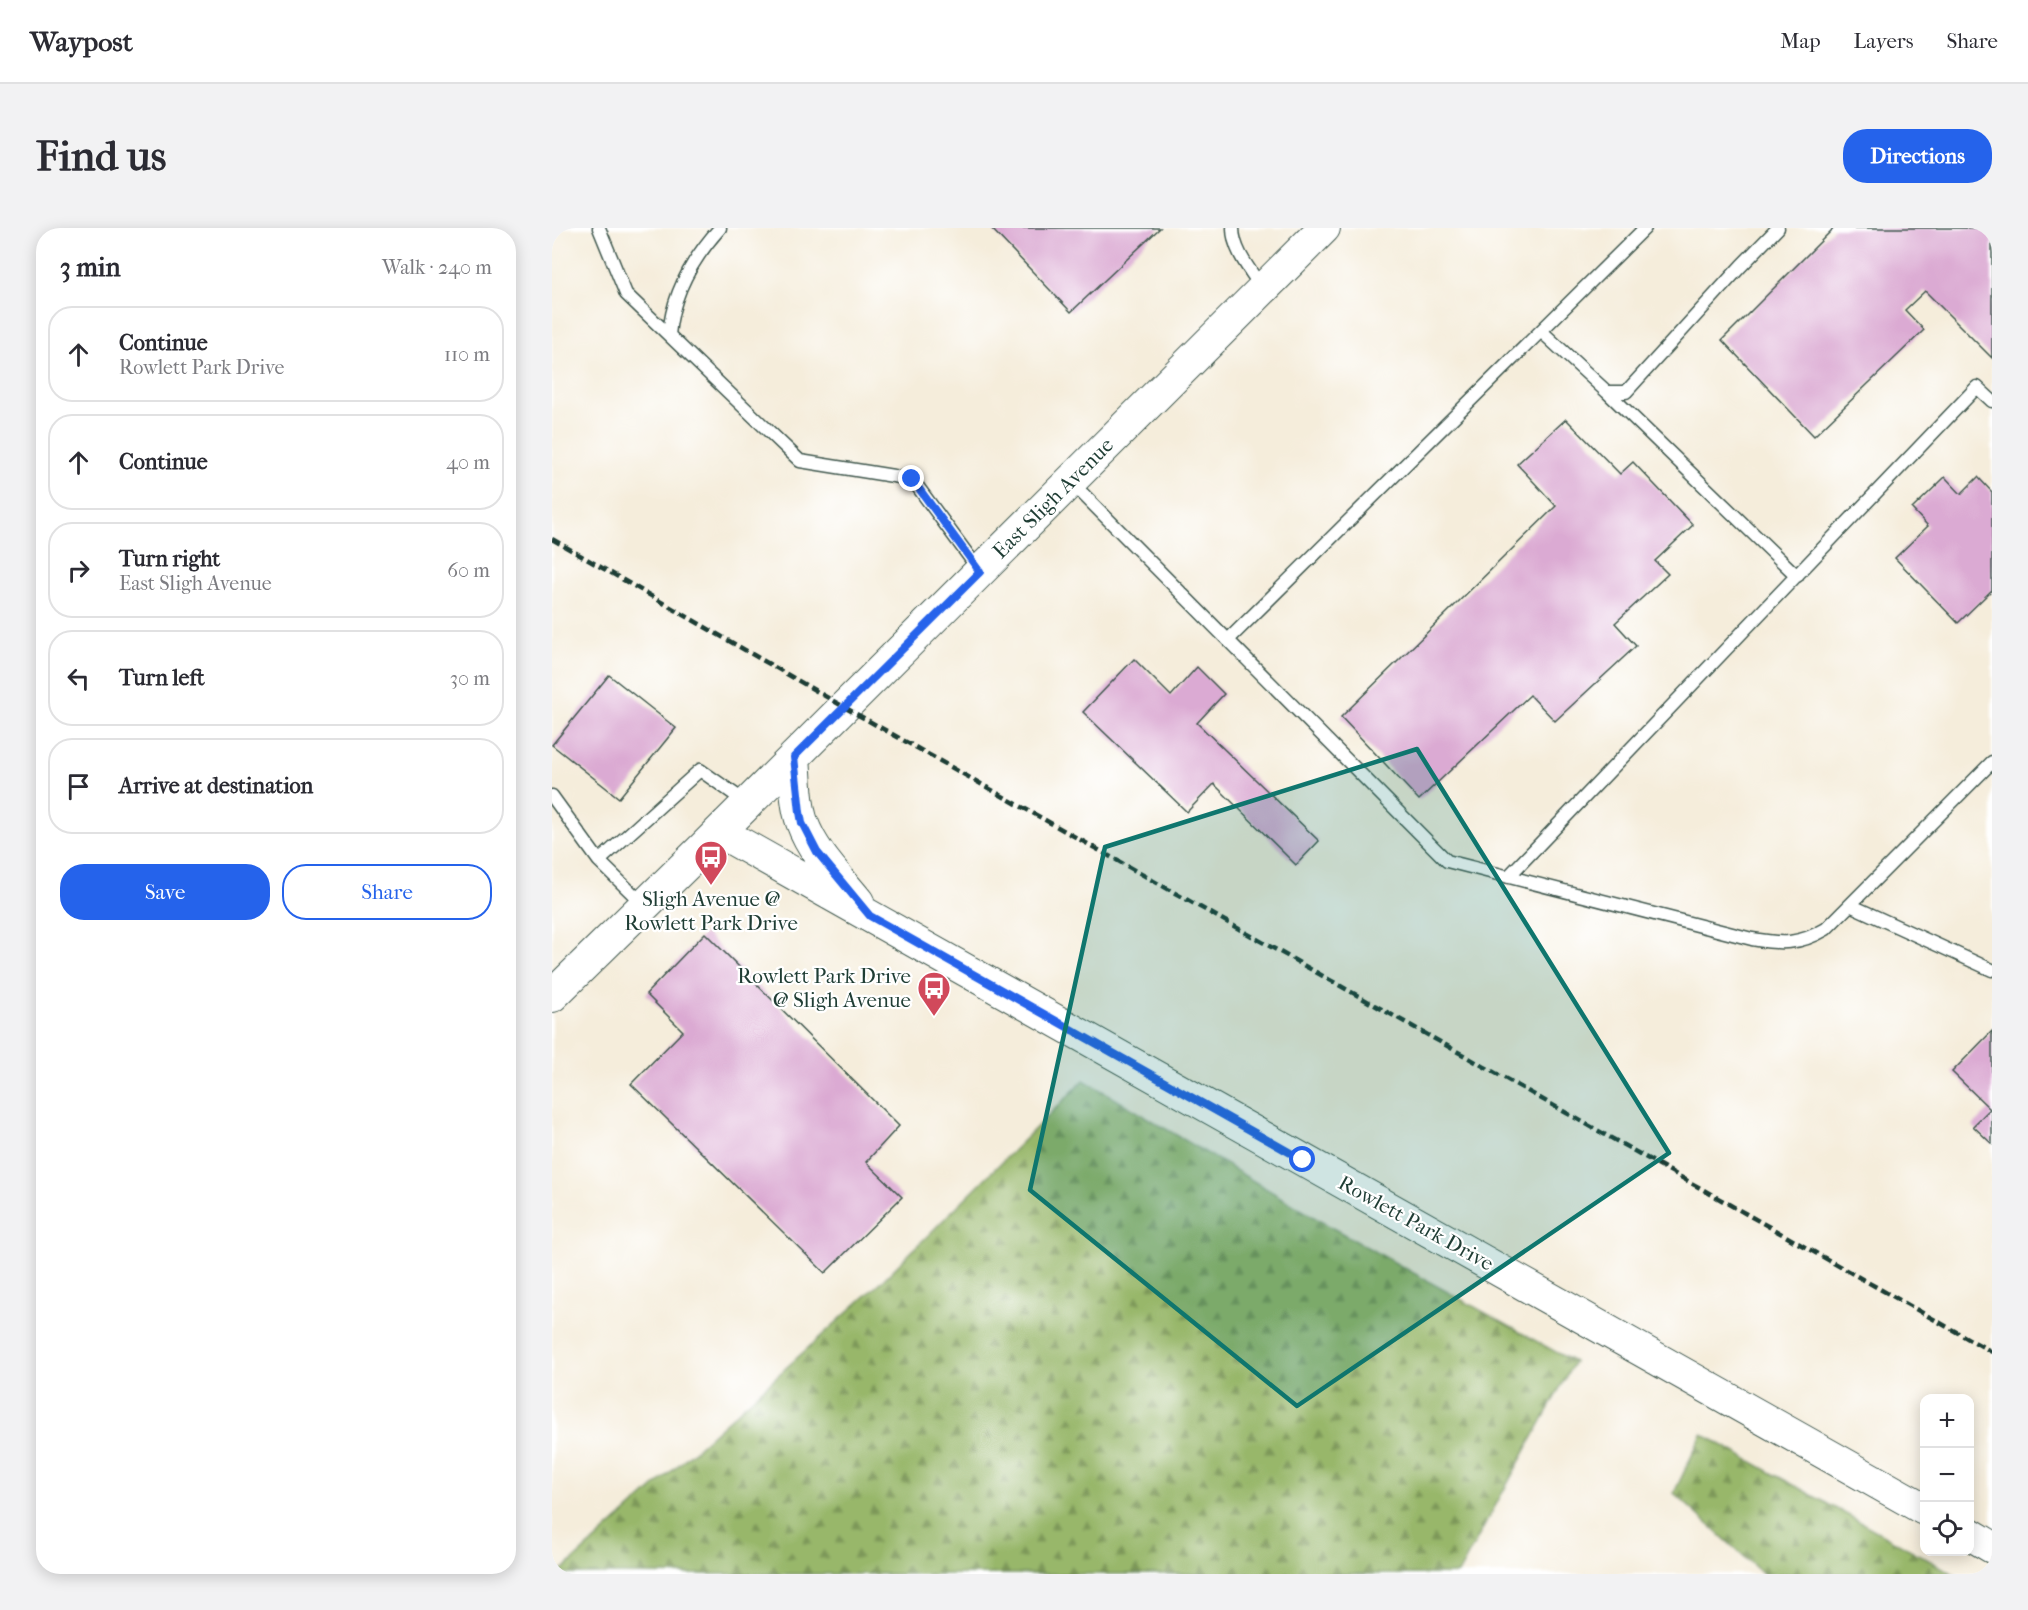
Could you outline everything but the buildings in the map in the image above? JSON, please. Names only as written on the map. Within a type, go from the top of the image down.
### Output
[{"type":"street","name":"East Sligh Avenue","points":[[552,996],[720,832],[1324,228]]},
{"type":"street","points":[[794,757],[802,823],[817,852],[870,916]]},
{"type":"street","name":"Rowlett Park Drive","points":[[720,832],[1920,1507]]},
{"type":"street","points":[[1974,1536],[1992,1547]]},
{"type":"lane","points":[[599,228],[626,294],[800,461],[912,479],[980,572]]},
{"type":"lane","points":[[669,335],[671,314],[684,281],[709,240],[720,228]]},
{"type":"lane","points":[[1233,228],[1233,238],[1237,249],[1263,290]]},
{"type":"lane","points":[[1228,640],[1645,228]]},
{"type":"lane","points":[[1607,392],[1626,392],[1778,228]]},
{"type":"lane","points":[[1541,331],[1797,576]]},
{"type":"lane","points":[[1508,877],[1977,387],[1992,401]]},
{"type":"lane","points":[[1070,481],[1447,861],[1752,939],[1779,943],[1797,941],[1826,929],[1992,762]]},
{"type":"lane","points":[[599,861],[700,770],[748,804]]},
{"type":"lane","points":[[552,796],[599,861],[645,905]]},
{"type":"lane","points":[[1850,905],[1992,970]]},
{"type":"highlighted area","points":[[1417,749],[1669,1153],[1297,1406],[1030,1190],[1105,847]]},
{"type":"green space","points":[[1084,1080],[1329,1226],[1574,1362],[1458,1574],[558,1574],[882,1281]]},
{"type":"green space","points":[[1702,1434],[1954,1574],[1763,1574],[1674,1493]]},
{"type":"railway","points":[[552,539],[844,707],[1992,1352]]},
{"type":"place","name":"Sligh Avenue @ Rowlett Park Drive","points":[[711,886]]},
{"type":"place","name":"Rowlett Park Drive @ Sligh Avenue","points":[[934,1017]]},
{"type":"route","points":[[912,479],[980,572],[794,757],[802,823],[817,852],[870,916],[1303,1160]]}]
